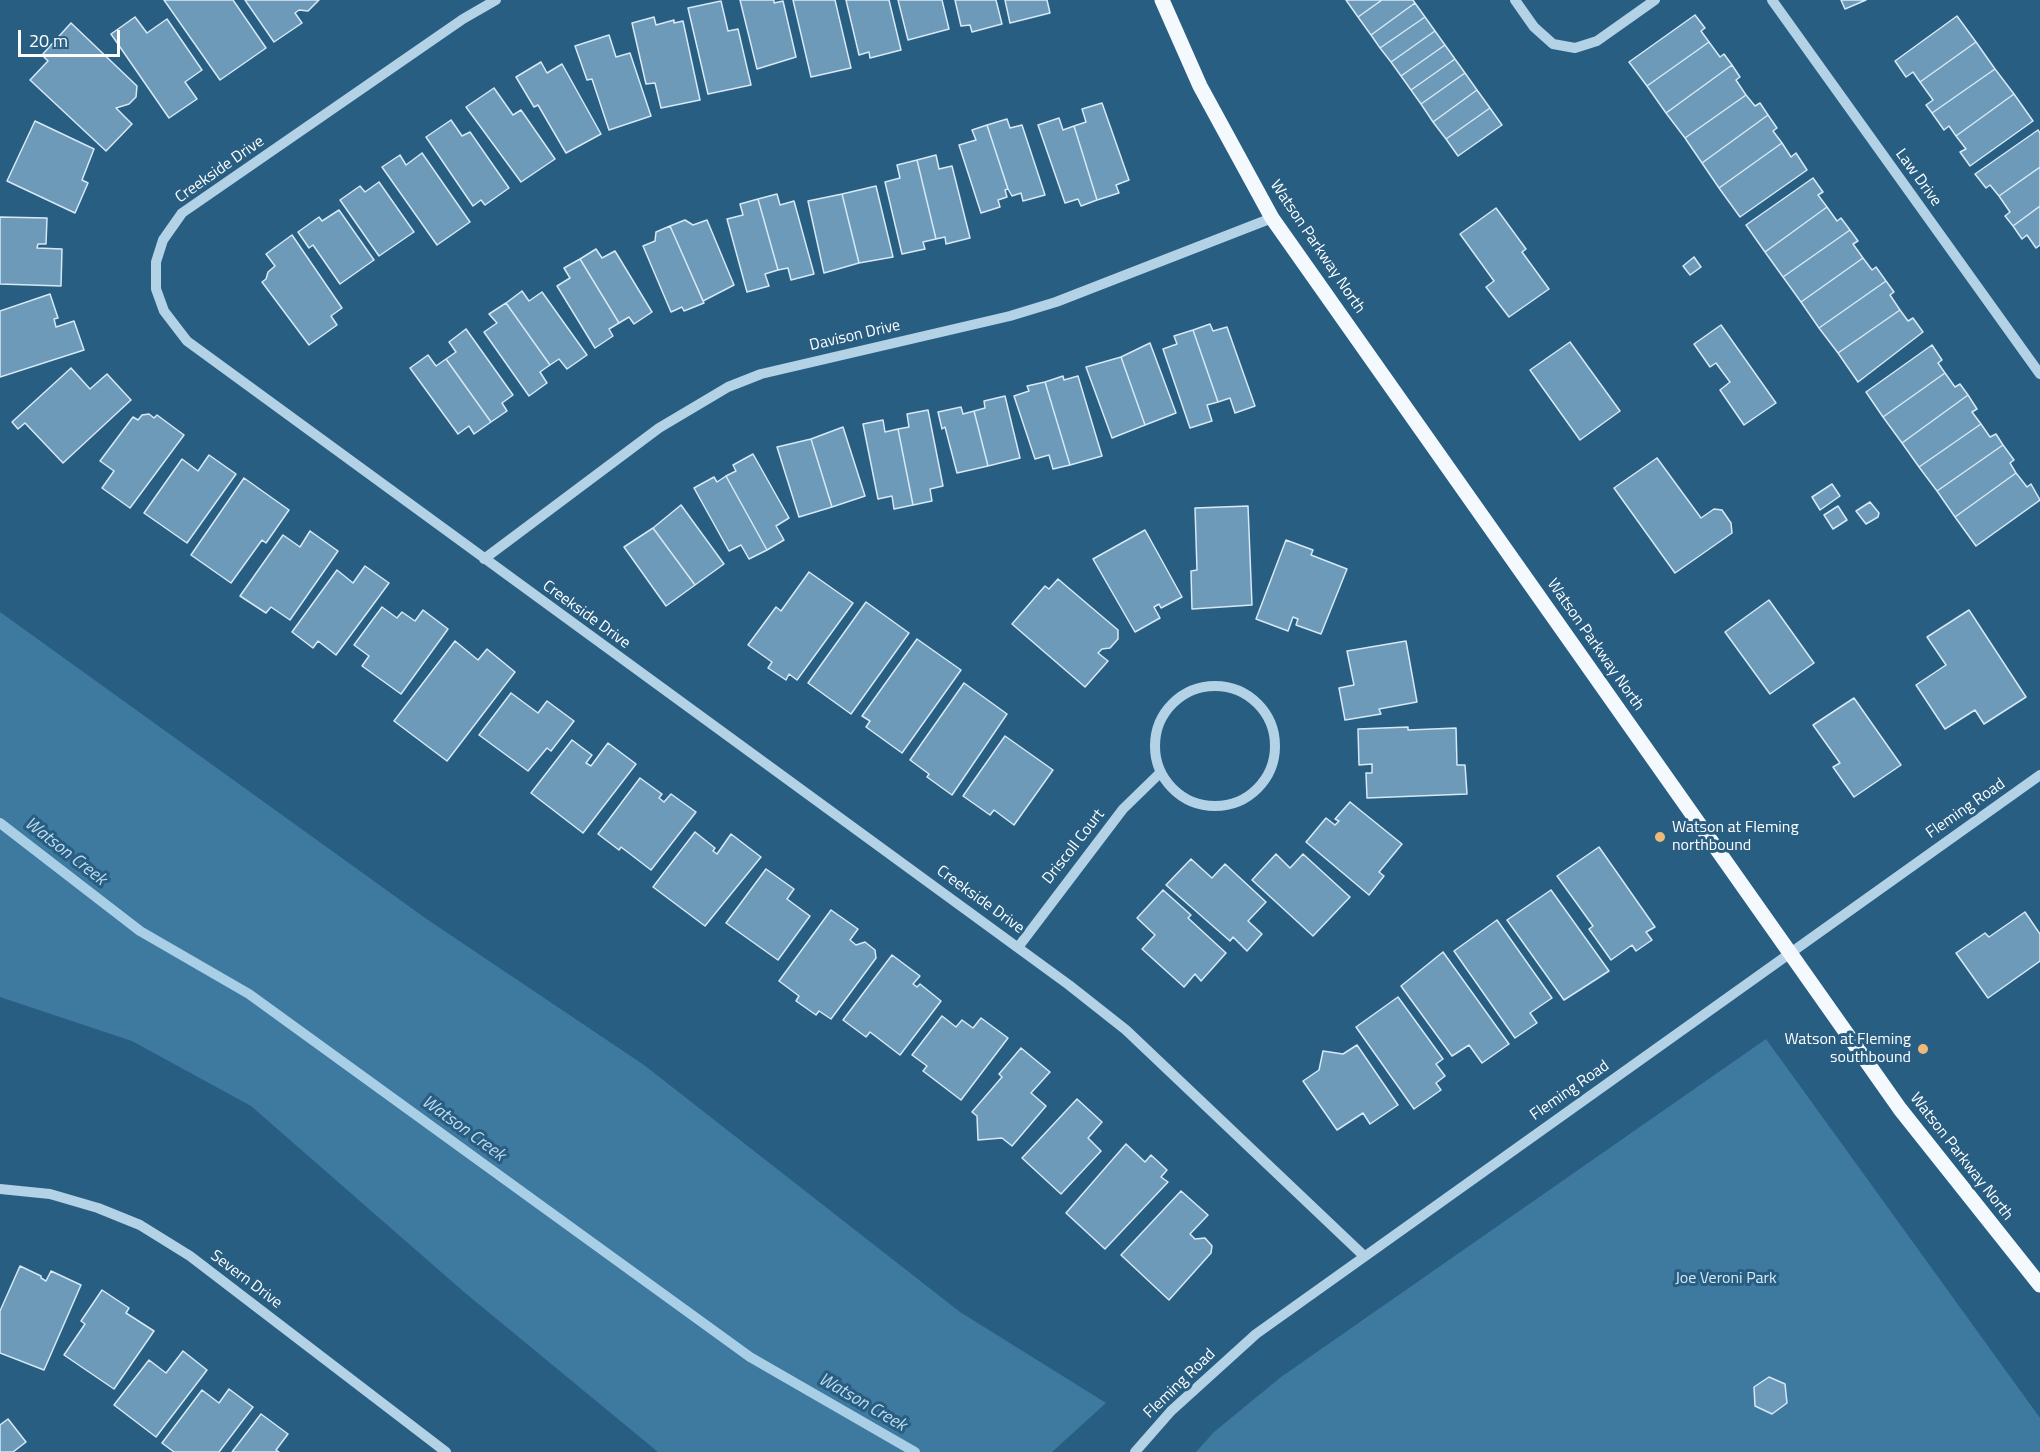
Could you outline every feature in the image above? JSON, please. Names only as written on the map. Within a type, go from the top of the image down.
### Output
[{"type":"main road","name":"Watson Parkway North","points":[[1162,0],[1200,86],[1272,218],[1906,1116],[2040,1285]]},
{"type":"street","name":"Creekside Drive","points":[[496,0],[463,19],[182,213],[163,240],[156,262],[156,289],[164,311],[187,341],[1019,946],[1126,1030],[1363,1256]]},
{"type":"street","points":[[1515,0],[1534,27],[1553,44],[1575,48],[1597,41],[1655,0]]},
{"type":"street","name":"Law Drive","points":[[1772,0],[2040,374]]},
{"type":"street","name":"Davison Drive","points":[[484,559],[659,428],[728,387],[761,374],[1010,316],[1272,218]]},
{"type":"street","points":[[1214,685],[1234,689],[1252,698],[1265,713],[1274,731],[1275,751],[1270,770],[1260,786],[1244,798],[1226,805],[1207,806],[1188,800],[1172,789],[1160,773],[1154,753],[1155,733],[1163,714],[1176,699],[1194,689],[1214,685]]},
{"type":"street","name":"Driscoll Court","points":[[1019,946],[1123,809],[1160,773]]},
{"type":"street","name":"Fleming Road","points":[[1135,1452],[1171,1411],[1249,1340],[1363,1256],[2040,775]]},
{"type":"street","name":"Severn Drive","points":[[0,1189],[50,1194],[140,1225],[190,1256],[446,1452]]},
{"type":"green space","points":[[0,612],[428,920],[644,1065],[960,1312],[1106,1403],[1052,1452],[658,1452],[464,1292],[251,1106],[132,1041],[0,997]]},
{"type":"green space","name":"Joe Veroni Park","points":[[1766,1039],[2040,1418],[2040,1452],[1196,1452],[1214,1432],[1281,1377]]},
{"type":"building","points":[[164,0],[233,0],[266,48],[220,80]]},
{"type":"building","points":[[245,0],[319,0],[308,11],[299,10],[295,13],[302,23],[274,42]]},
{"type":"building","points":[[740,0],[774,0],[774,3],[783,1],[796,57],[757,69]]},
{"type":"building","points":[[793,0],[835,0],[851,68],[811,77]]},
{"type":"building","points":[[846,0],[889,0],[901,50],[870,58],[869,52],[859,55]]},
{"type":"building","points":[[898,0],[942,0],[949,29],[908,40]]},
{"type":"building","points":[[955,0],[996,0],[1002,24],[972,32],[970,25],[961,26]]},
{"type":"building","points":[[1005,0],[1047,0],[1050,13],[1010,23]]},
{"type":"building","points":[[1346,0],[1382,0],[1358,17]]},
{"type":"building","points":[[1382,0],[1413,0],[1415,3],[1371,35],[1358,17]]},
{"type":"building","points":[[1841,0],[1866,0],[1845,9]]},
{"type":"building","points":[[721,1],[728,31],[738,29],[751,85],[708,94],[688,8]]},
{"type":"building","points":[[1415,3],[1425,17],[1380,48],[1371,35]]},
{"type":"building","points":[[1695,15],[1705,28],[1701,31],[1709,42],[1647,86],[1629,62]]},
{"type":"building","points":[[1957,16],[1976,42],[1920,82],[1913,72],[1906,77],[1895,61]]},
{"type":"building","points":[[135,17],[147,33],[167,19],[202,70],[185,82],[197,99],[169,118],[111,34]]},
{"type":"building","points":[[654,17],[656,25],[674,20],[674,23],[683,21],[700,100],[661,108],[655,83],[646,84],[632,23]]},
{"type":"building","points":[[1425,17],[1435,31],[1391,62],[1380,48]]},
{"type":"building","points":[[71,23],[137,86],[136,97],[129,104],[116,108],[132,124],[106,151],[30,80],[48,61],[42,55]]},
{"type":"building","points":[[1435,31],[1445,45],[1401,76],[1391,62]]},
{"type":"building","points":[[609,35],[616,57],[630,53],[651,116],[609,130],[592,79],[587,80],[575,46]]},
{"type":"building","points":[[1709,42],[1720,57],[1724,54],[1732,65],[1666,113],[1647,86]]},
{"type":"building","points":[[1976,42],[1995,69],[1932,113],[1926,105],[1933,100],[1920,82]]},
{"type":"building","points":[[1445,45],[1455,59],[1411,90],[1401,76]]},
{"type":"building","points":[[1455,59],[1465,73],[1421,104],[1411,90]]},
{"type":"building","points":[[541,62],[547,73],[562,64],[601,134],[566,153],[538,105],[534,107],[516,77]]},
{"type":"building","points":[[1732,65],[1740,77],[1736,80],[1746,95],[1685,138],[1666,113]]},
{"type":"building","points":[[1995,69],[2014,94],[1956,136],[1949,126],[1944,130],[1932,113]]},
{"type":"building","points":[[1465,73],[1477,90],[1433,122],[1421,104]]},
{"type":"building","points":[[494,88],[513,115],[521,110],[555,159],[521,182],[466,107]]},
{"type":"building","points":[[1477,90],[1490,108],[1446,139],[1433,122]]},
{"type":"building","points":[[2014,94],[2033,121],[1970,166],[1960,152],[1966,149],[1956,136]]},
{"type":"building","points":[[1746,95],[1755,106],[1760,103],[1768,115],[1702,163],[1685,138]]},
{"type":"building","points":[[1102,103],[1129,180],[1116,185],[1119,193],[1097,200],[1074,126],[1086,122],[1082,109]]},
{"type":"building","points":[[1490,108],[1502,125],[1458,156],[1446,139]]},
{"type":"building","points":[[1768,115],[1777,128],[1773,131],[1782,143],[1719,188],[1702,163]]},
{"type":"building","points":[[1059,118],[1063,130],[1074,126],[1097,200],[1081,206],[1078,199],[1065,203],[1038,125]]},
{"type":"building","points":[[1007,119],[1010,128],[1022,125],[1045,195],[1023,201],[1021,193],[1012,196],[1008,189],[987,125]]},
{"type":"building","points":[[451,120],[462,136],[470,132],[509,188],[485,205],[481,200],[473,206],[426,137]]},
{"type":"building","points":[[35,121],[94,149],[82,180],[88,183],[75,213],[7,181]]},
{"type":"building","points":[[987,125],[1008,189],[1005,190],[1007,197],[998,200],[1000,207],[981,213],[959,145],[976,140],[972,130]]},
{"type":"building","points":[[2038,130],[2040,133],[2040,167],[1999,196],[1990,185],[1986,188],[1975,174]]},
{"type":"building","points":[[1782,143],[1791,157],[1796,153],[1807,170],[1740,217],[1719,188]]},
{"type":"building","points":[[422,153],[470,222],[437,245],[382,167],[400,155],[406,165]]},
{"type":"building","points":[[936,155],[939,169],[952,166],[970,238],[946,244],[945,237],[936,239],[917,160]]},
{"type":"building","points":[[917,160],[936,239],[923,242],[925,249],[902,254],[885,182],[900,178],[897,165]]},
{"type":"building","points":[[2040,167],[2040,206],[2013,226],[2005,216],[2010,212],[1999,196]]},
{"type":"building","points":[[1813,178],[1823,192],[1818,195],[1827,207],[1765,252],[1746,225]]},
{"type":"building","points":[[379,182],[414,232],[379,256],[340,200],[360,186],[365,192]]},
{"type":"building","points":[[876,186],[893,257],[859,263],[842,194]]},
{"type":"building","points":[[777,194],[780,205],[794,201],[814,274],[791,280],[788,268],[778,270],[758,199]]},
{"type":"building","points":[[842,194],[859,263],[824,273],[808,201]]},
{"type":"building","points":[[758,199],[778,270],[765,274],[769,286],[747,292],[727,219],[743,215],[740,204]]},
{"type":"building","points":[[2040,206],[2040,245],[2036,248],[2027,235],[2022,239],[2013,226]]},
{"type":"building","points":[[1827,207],[1837,221],[1841,218],[1850,230],[1783,277],[1765,252]]},
{"type":"building","points":[[1496,208],[1526,249],[1522,252],[1549,289],[1509,317],[1486,287],[1494,281],[1460,234]]},
{"type":"building","points":[[339,210],[374,260],[340,284],[313,245],[309,248],[298,232],[319,217],[322,221]]},
{"type":"building","points":[[0,217],[47,218],[46,244],[38,244],[37,248],[62,249],[61,286],[0,284]]},
{"type":"building","points":[[685,220],[693,225],[707,220],[734,285],[703,301],[670,226]]},
{"type":"building","points":[[670,226],[704,303],[684,311],[682,307],[671,312],[643,246],[655,241],[656,232]]},
{"type":"building","points":[[1850,230],[1858,241],[1853,244],[1863,258],[1801,302],[1783,277]]},
{"type":"building","points":[[292,235],[342,308],[331,316],[337,325],[309,345],[262,282],[275,266],[266,254]]},
{"type":"building","points":[[596,249],[602,258],[615,251],[652,312],[634,324],[629,317],[619,323],[580,259]]},
{"type":"building","points":[[1694,257],[1701,267],[1690,275],[1683,266]]},
{"type":"building","points":[[1863,258],[1872,270],[1876,267],[1886,281],[1819,328],[1801,302]]},
{"type":"building","points":[[580,259],[619,323],[609,329],[613,336],[595,348],[557,286],[570,278],[564,268]]},
{"type":"building","points":[[1886,281],[1894,292],[1890,295],[1900,310],[1838,353],[1819,328]]},
{"type":"building","points":[[522,291],[529,301],[542,292],[587,355],[567,369],[559,359],[550,365],[506,303]]},
{"type":"building","points":[[50,294],[58,318],[54,319],[56,327],[74,321],[84,350],[0,377],[0,311]]},
{"type":"building","points":[[506,303],[550,365],[540,372],[547,383],[529,396],[484,332],[497,323],[489,314]]},
{"type":"building","points":[[1900,310],[1908,321],[1913,318],[1923,332],[1858,382],[1838,353]]},
{"type":"building","points":[[1210,324],[1213,331],[1227,327],[1255,406],[1235,413],[1230,398],[1218,402],[1193,330]]},
{"type":"building","points":[[1721,325],[1776,403],[1744,425],[1720,390],[1730,382],[1716,363],[1710,367],[1694,344]]},
{"type":"building","points":[[466,329],[513,395],[502,403],[507,411],[491,422],[446,359],[456,352],[449,342]]},
{"type":"building","points":[[1193,330],[1218,402],[1207,405],[1212,421],[1190,428],[1163,349],[1177,344],[1174,336]]},
{"type":"building","points":[[1570,342],[1620,411],[1580,440],[1530,370]]},
{"type":"building","points":[[1150,343],[1176,413],[1145,425],[1121,357]]},
{"type":"building","points":[[1932,345],[1942,360],[1938,363],[1945,373],[1883,417],[1866,392]]},
{"type":"building","points":[[428,355],[436,366],[446,359],[491,422],[474,434],[469,426],[458,434],[410,368]]},
{"type":"building","points":[[1121,357],[1145,425],[1112,438],[1086,367]]},
{"type":"building","points":[[71,368],[90,389],[107,374],[131,400],[63,463],[25,423],[18,429],[12,422]]},
{"type":"building","points":[[1945,373],[1955,387],[1960,384],[1968,395],[1902,443],[1883,417]]},
{"type":"building","points":[[1063,376],[1064,380],[1078,376],[1102,456],[1070,465],[1045,382]]},
{"type":"building","points":[[1045,382],[1070,465],[1053,469],[1049,455],[1035,459],[1014,396],[1029,391],[1027,386]]},
{"type":"building","points":[[1968,395],[1977,409],[1972,412],[1981,424],[1919,467],[1902,443]]},
{"type":"building","points":[[1005,396],[1020,458],[988,466],[974,411],[985,408],[984,401]]},
{"type":"building","points":[[961,407],[963,414],[974,411],[988,466],[957,473],[945,427],[942,429],[938,412]]},
{"type":"building","points":[[928,410],[943,486],[930,489],[932,501],[913,505],[898,429],[909,427],[907,414]]},
{"type":"building","points":[[149,414],[154,418],[157,415],[184,435],[130,508],[102,488],[114,471],[100,461],[133,417],[138,420],[142,415]]},
{"type":"building","points":[[883,420],[885,432],[898,429],[913,505],[894,509],[892,496],[878,499],[863,424]]},
{"type":"building","points":[[1981,424],[1990,437],[1996,434],[2003,445],[1937,491],[1919,467]]},
{"type":"building","points":[[843,427],[865,496],[832,507],[811,439]]},
{"type":"building","points":[[811,439],[832,507],[799,517],[777,447]]},
{"type":"building","points":[[2003,445],[2014,460],[2010,463],[2016,473],[1955,517],[1937,491]]},
{"type":"building","points":[[753,454],[789,518],[776,526],[784,540],[767,550],[726,476],[736,471],[733,465]]},
{"type":"building","points":[[209,455],[236,474],[187,543],[144,513],[182,459],[198,471]]},
{"type":"building","points":[[1657,458],[1701,518],[1714,509],[1722,510],[1731,523],[1732,533],[1675,573],[1614,488]]},
{"type":"building","points":[[2016,473],[2027,487],[2031,484],[2040,500],[1976,546],[1955,517]]},
{"type":"building","points":[[726,476],[767,550],[749,559],[741,545],[729,551],[694,488],[714,477],[717,482]]},
{"type":"building","points":[[244,478],[289,510],[266,543],[262,540],[231,583],[191,555]]},
{"type":"building","points":[[1832,484],[1840,496],[1820,510],[1812,497]]},
{"type":"building","points":[[1870,502],[1879,513],[1878,517],[1866,524],[1856,511]]},
{"type":"building","points":[[681,505],[724,564],[695,585],[653,528]]},
{"type":"building","points":[[1248,506],[1252,605],[1192,609],[1191,571],[1197,570],[1195,508]]},
{"type":"building","points":[[1838,506],[1847,520],[1833,529],[1824,515]]},
{"type":"building","points":[[653,528],[695,585],[666,606],[624,547]]},
{"type":"building","points":[[1145,530],[1182,597],[1161,608],[1159,604],[1154,607],[1160,618],[1135,632],[1093,559]]},
{"type":"building","points":[[310,531],[338,551],[290,620],[271,607],[266,613],[240,596],[283,535],[300,547]]},
{"type":"building","points":[[1286,540],[1313,550],[1311,555],[1347,569],[1321,634],[1296,625],[1298,619],[1293,617],[1288,631],[1256,619]]},
{"type":"building","points":[[365,566],[389,583],[336,655],[318,641],[313,648],[292,632],[337,570],[353,583]]},
{"type":"building","points":[[809,572],[853,603],[797,680],[789,674],[786,680],[768,668],[772,662],[748,645],[776,607],[781,611]]},
{"type":"building","points":[[1058,579],[1118,630],[1118,639],[1110,648],[1102,649],[1098,653],[1108,661],[1085,687],[1012,624],[1045,586],[1049,589]]},
{"type":"building","points":[[1769,600],[1814,663],[1770,694],[1725,632]]},
{"type":"building","points":[[866,602],[909,633],[851,714],[808,683]]},
{"type":"building","points":[[382,607],[397,618],[402,612],[415,621],[423,610],[448,629],[401,694],[362,666],[369,656],[354,645]]},
{"type":"building","points":[[1969,610],[2026,697],[1984,724],[1975,710],[1945,729],[1916,685],[1946,665],[1927,637]]},
{"type":"building","points":[[917,639],[961,670],[902,753],[866,727],[870,721],[862,716]]},
{"type":"building","points":[[455,641],[478,660],[487,649],[515,672],[447,761],[394,721]]},
{"type":"building","points":[[1406,641],[1417,702],[1379,709],[1381,714],[1345,720],[1339,688],[1354,685],[1347,651]]},
{"type":"building","points":[[964,683],[1007,714],[952,795],[927,777],[929,774],[910,760]]},
{"type":"building","points":[[511,693],[538,713],[547,701],[574,721],[551,751],[547,748],[528,771],[479,735]]},
{"type":"building","points":[[1854,698],[1901,765],[1854,797],[1833,767],[1840,763],[1813,725]]},
{"type":"building","points":[[1408,727],[1408,730],[1456,728],[1457,765],[1465,765],[1467,794],[1367,798],[1366,773],[1372,773],[1372,764],[1359,765],[1358,729]]},
{"type":"building","points":[[1005,736],[1053,770],[1014,825],[994,810],[990,815],[963,796]]},
{"type":"building","points":[[572,740],[592,755],[586,763],[591,766],[608,743],[636,764],[583,833],[531,793]]},
{"type":"building","points":[[640,778],[662,794],[659,798],[664,802],[671,794],[696,812],[651,870],[621,847],[619,850],[598,834]]},
{"type":"building","points":[[1350,802],[1402,844],[1379,872],[1384,876],[1369,895],[1306,842],[1326,818],[1335,825],[1339,821],[1335,819]]},
{"type":"building","points":[[695,832],[715,848],[713,851],[717,854],[731,834],[761,857],[705,926],[653,887]]},
{"type":"building","points":[[1599,847],[1655,927],[1646,932],[1652,940],[1636,951],[1632,945],[1611,960],[1589,929],[1593,926],[1557,876]]},
{"type":"building","points":[[1276,854],[1290,868],[1303,854],[1350,897],[1313,936],[1252,880]]},
{"type":"building","points":[[1191,859],[1212,878],[1225,864],[1266,902],[1248,921],[1262,934],[1247,951],[1233,937],[1230,941],[1166,885]]},
{"type":"building","points":[[766,869],[794,889],[787,899],[810,916],[778,960],[726,923]]},
{"type":"building","points":[[1163,890],[1191,915],[1188,918],[1226,953],[1201,981],[1195,974],[1184,987],[1142,949],[1155,935],[1137,918]]},
{"type":"building","points":[[1551,890],[1609,971],[1564,1000],[1507,920]]},
{"type":"building","points":[[831,910],[858,929],[850,940],[856,945],[865,942],[875,950],[876,958],[831,1019],[819,1011],[816,1015],[796,1001],[799,996],[779,981]]},
{"type":"building","points":[[2025,912],[2040,934],[2040,961],[1988,998],[1956,953],[1985,933],[1989,937]]},
{"type":"building","points":[[1497,920],[1552,998],[1530,1013],[1537,1023],[1515,1038],[1454,951]]},
{"type":"building","points":[[1443,952],[1509,1044],[1482,1063],[1469,1045],[1452,1056],[1401,986]]},
{"type":"building","points":[[892,955],[920,976],[913,984],[917,987],[920,984],[941,1001],[900,1055],[870,1032],[866,1037],[843,1020]]},
{"type":"building","points":[[1398,997],[1443,1059],[1436,1064],[1445,1076],[1436,1083],[1441,1090],[1414,1109],[1356,1027]]},
{"type":"building","points":[[942,1016],[956,1027],[962,1020],[973,1028],[981,1018],[1008,1038],[961,1100],[923,1071],[927,1066],[912,1055]]},
{"type":"building","points":[[1357,1045],[1398,1105],[1370,1124],[1363,1113],[1337,1130],[1303,1081],[1319,1070],[1323,1051],[1343,1054]]},
{"type":"building","points":[[1021,1048],[1050,1072],[1031,1093],[1046,1106],[1012,1146],[1002,1138],[978,1140],[977,1116],[972,1112],[1002,1077],[999,1074]]},
{"type":"building","points":[[1077,1099],[1102,1122],[1088,1138],[1101,1151],[1061,1194],[1022,1158]]},
{"type":"building","points":[[1126,1144],[1145,1162],[1151,1155],[1167,1170],[1161,1177],[1168,1182],[1105,1249],[1066,1213]]},
{"type":"building","points":[[1181,1191],[1208,1215],[1190,1234],[1195,1239],[1205,1238],[1212,1246],[1211,1253],[1169,1300],[1121,1255]]},
{"type":"building","points":[[20,1266],[41,1276],[46,1281],[51,1271],[81,1285],[44,1370],[0,1353],[0,1311]]},
{"type":"building","points":[[102,1290],[129,1308],[126,1313],[154,1331],[114,1389],[64,1355],[85,1324],[81,1321]]},
{"type":"building","points":[[183,1351],[207,1370],[156,1437],[114,1405],[149,1360],[166,1373]]},
{"type":"building","points":[[1769,1377],[1785,1384],[1787,1403],[1772,1414],[1755,1406],[1754,1387]]},
{"type":"building","points":[[229,1389],[253,1407],[219,1452],[174,1452],[162,1443],[202,1390],[219,1403]]},
{"type":"building","points":[[261,1414],[288,1434],[276,1450],[279,1452],[232,1452]]},
{"type":"building","points":[[8,1419],[26,1442],[13,1452],[0,1452],[0,1425]]},
{"type":"waterway","name":"Watson Creek","points":[[0,823],[140,931],[249,994],[750,1357],[915,1452]]},
{"type":"place","name":"Watson at Fleming northbound","points":[[1660,837]]},
{"type":"place","name":"Watson at Fleming southbound","points":[[1923,1049]]}]
